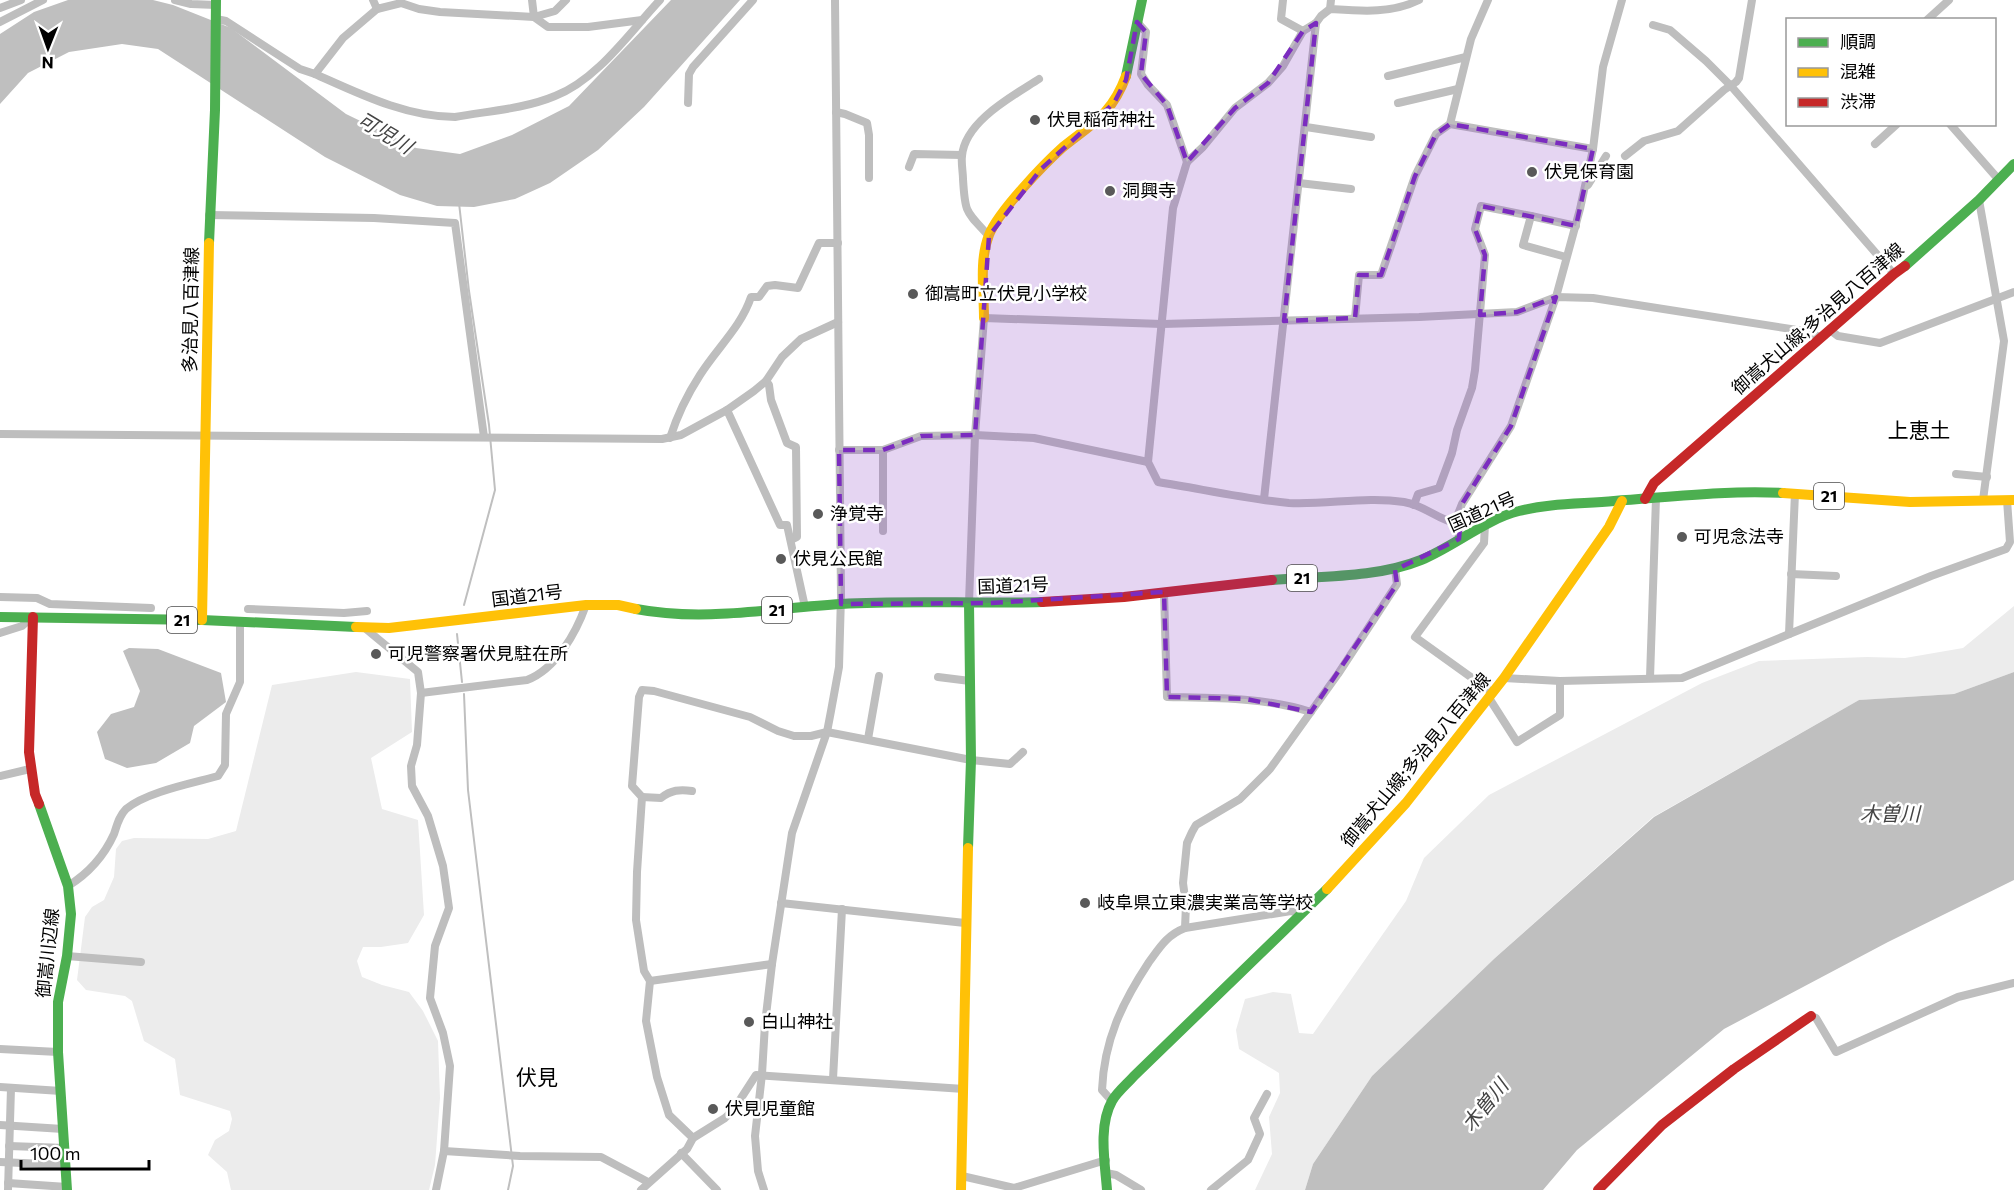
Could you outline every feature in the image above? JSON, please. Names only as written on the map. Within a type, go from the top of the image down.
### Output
[{"type":"main road","points":[[984,318],[985,260],[989,236],[1000,218],[1041,169],[1114,103],[1126,80],[1142,0]]},
{"type":"main road","name":"多治見八百津線","points":[[202,620],[209,215],[215,110],[216,3]]},
{"type":"main road","name":"御嵩犬山線;多治見八百津線","points":[[1650,498],[1654,483],[1901,270],[1979,200],[2014,164]]},
{"type":"main road","name":"国道21号","points":[[0,617],[240,621],[365,628],[413,626],[586,605],[618,605],[658,613],[689,614],[772,611],[841,604],[969,603],[1112,598],[1270,580],[1375,572],[1395,568],[1424,559],[1485,525],[1519,511],[1556,506],[1741,491],[1899,501],[2011,500]]},
{"type":"main road","name":"御嵩犬山線;多治見八百津線","points":[[1107,1190],[1106,1129],[1107,1113],[1112,1101],[1134,1076],[1346,869],[1406,803],[1504,678],[1609,528],[1623,501]]},
{"type":"main road","points":[[961,1190],[965,923],[971,760],[969,603]]},
{"type":"main road","name":"御嵩川辺線","points":[[33,617],[30,769],[35,794],[68,886],[71,914],[67,956],[58,1002],[58,1052],[67,1188]]},
{"type":"main road","points":[[1598,1190],[1662,1125],[1734,1069],[1811,1016]]},
{"type":"street","points":[[0,8],[21,0]]},
{"type":"street","points":[[0,22],[43,0]]},
{"type":"street","points":[[175,0],[191,4],[216,3]]},
{"type":"street","points":[[372,0],[377,9]]},
{"type":"street","points":[[532,0],[534,17],[549,27],[588,27],[642,20]]},
{"type":"street","points":[[315,74],[343,38],[377,9],[401,1],[419,9],[440,12],[534,17],[555,11],[566,0]]},
{"type":"street","points":[[216,19],[226,21],[300,69],[380,103],[441,117],[455,117],[538,102],[557,96],[572,87],[610,56],[660,0]]},
{"type":"street","points":[[688,103],[689,74],[693,67],[753,0]]},
{"type":"street","points":[[764,1190],[758,1171],[755,1136],[772,964],[792,833],[827,732],[838,667],[841,604],[835,0]]},
{"type":"street","points":[[1282,0],[1281,19],[1303,31]]},
{"type":"street","points":[[1419,0],[1390,10],[1368,11],[1330,4],[1316,22],[1303,31],[1283,66],[1268,83],[1235,108],[1203,147],[1187,162],[1173,208],[1148,462],[1158,482],[1291,503],[1351,500],[1403,502],[1424,507],[1442,520],[1458,524]]},
{"type":"street","points":[[1355,318],[1359,275],[1381,275],[1415,176],[1436,134],[1450,124],[1471,39],[1488,0]]},
{"type":"street","points":[[1459,539],[1458,524],[1462,504],[1511,426],[1556,297],[1584,192],[1593,149],[1603,68],[1622,0]]},
{"type":"street","points":[[1625,156],[1644,141],[1678,131],[1736,82],[1752,0]]},
{"type":"street","points":[[1929,18],[1949,0]]},
{"type":"street","points":[[1137,22],[1146,32],[1141,74],[1167,105],[1187,162]]},
{"type":"street","points":[[1264,499],[1316,22]]},
{"type":"street","points":[[1653,25],[1671,30],[1731,86],[1894,274]]},
{"type":"street","points":[[1388,76],[1466,57]]},
{"type":"street","points":[[989,236],[971,218],[966,208],[962,155],[966,141],[976,125],[999,105],[1039,79]]},
{"type":"street","points":[[1398,103],[1458,89]]},
{"type":"street","points":[[836,112],[867,123],[869,178]]},
{"type":"street","points":[[1450,124],[1593,149]]},
{"type":"street","points":[[1875,144],[1895,126]]},
{"type":"street","points":[[1952,126],[1999,180]]},
{"type":"street","points":[[1306,128],[1371,137]]},
{"type":"street","points":[[909,167],[914,153],[962,155]]},
{"type":"street","points":[[1584,192],[1606,156]]},
{"type":"street","points":[[1299,183],[1351,189]]},
{"type":"street","points":[[1979,200],[2004,341],[1983,500]]},
{"type":"street","points":[[1414,505],[1418,494],[1439,488],[1472,388],[1485,255],[1475,229],[1481,206],[1575,226]]},
{"type":"street","points":[[209,215],[374,218],[455,223],[484,437]]},
{"type":"street","points":[[1531,216],[1523,245],[1566,257]]},
{"type":"street","points":[[670,438],[678,413],[700,374],[746,313],[752,297],[759,297],[767,286],[798,288],[819,243],[838,243]]},
{"type":"street","points":[[1830,330],[1838,336],[1880,343],[2014,292]]},
{"type":"street","points":[[969,603],[975,435],[984,318],[1162,324],[1480,315],[1517,312],[1556,297],[1593,298],[1810,332],[1821,338]]},
{"type":"street","points":[[0,434],[662,440],[681,435],[727,410],[766,381],[782,357],[801,339],[838,322]]},
{"type":"street","points":[[766,381],[787,442],[796,447],[797,537],[791,540]]},
{"type":"street","points":[[727,410],[780,525],[787,525],[806,607]]},
{"type":"street","points":[[839,450],[883,450],[921,436],[975,435],[1034,438],[1148,462]]},
{"type":"street","points":[[883,450],[883,531]]},
{"type":"street","points":[[1956,474],[1987,477]]},
{"type":"street","points":[[1789,634],[1795,493]]},
{"type":"street","points":[[1650,498],[1650,678]]},
{"type":"street","points":[[1504,678],[1560,681],[1682,678],[1931,576],[2006,549],[2010,542],[2011,500]]},
{"type":"street","points":[[1485,525],[1484,543],[1415,637],[1491,696],[1517,742],[1560,715],[1560,681]]},
{"type":"street","points":[[1185,928],[1186,905],[1183,883],[1187,843],[1196,825],[1240,799],[1270,769],[1361,640],[1397,584],[1395,568]]},
{"type":"street","points":[[1791,574],[1836,576]]},
{"type":"street","points":[[1164,592],[1167,697],[1246,699],[1311,712]]},
{"type":"street","points":[[0,597],[37,598],[50,604],[151,608]]},
{"type":"street","points":[[421,693],[527,680],[535,677],[559,655],[571,638],[586,605]]},
{"type":"street","points":[[248,609],[344,613],[367,611]]},
{"type":"street","points":[[0,633],[22,626],[33,617]]},
{"type":"street","points":[[68,886],[99,860],[114,834],[119,819],[126,810],[158,794],[219,776],[225,765],[226,714],[240,682],[240,621]]},
{"type":"street","points":[[365,628],[418,672],[421,693],[417,745],[411,766],[412,786],[428,816],[440,856],[449,908],[435,946],[430,998],[443,1033],[450,1066],[444,1151],[436,1190]]},
{"type":"street","points":[[868,739],[879,676]]},
{"type":"street","points":[[938,677],[970,681]]},
{"type":"street","points":[[692,791],[682,789],[667,793],[661,798],[642,797],[632,786],[639,698],[642,690],[654,691],[750,717],[794,736],[811,736],[827,732],[971,760],[1010,764],[1023,752]]},
{"type":"street","points":[[0,776],[30,769]]},
{"type":"street","points":[[642,797],[636,920],[644,970],[650,981],[646,1021],[657,1077],[669,1114],[693,1138]]},
{"type":"street","points":[[781,903],[965,923]]},
{"type":"street","points":[[833,1079],[842,909]]},
{"type":"street","points":[[1112,1101],[1102,1090],[1103,1075],[1105,1057],[1119,1014],[1132,987],[1166,939],[1174,932],[1185,928],[1291,911],[1299,914]]},
{"type":"street","points":[[67,956],[141,962]]},
{"type":"street","points":[[650,981],[772,964]]},
{"type":"street","points":[[1811,1016],[1816,1018],[1836,1052],[1945,1002],[2014,983]]},
{"type":"street","points":[[0,1049],[58,1052]]},
{"type":"street","points":[[641,1190],[687,1149],[693,1138],[725,1118],[739,1102],[756,1075],[964,1089]]},
{"type":"street","points":[[0,1088],[61,1091]]},
{"type":"street","points":[[11,1088],[8,1186],[67,1188]]},
{"type":"street","points":[[1211,1190],[1248,1160],[1260,1134],[1254,1118],[1267,1094]]},
{"type":"street","points":[[0,1125],[63,1129]]},
{"type":"street","points":[[9,1146],[64,1149]]},
{"type":"street","points":[[444,1151],[520,1156],[601,1157],[648,1182]]},
{"type":"street","points":[[681,1153],[717,1190]]},
{"type":"street","points":[[962,1176],[1014,1188],[1106,1160]]},
{"type":"street","points":[[0,1162],[66,1165]]},
{"type":"street","points":[[1106,1173],[1116,1175],[1141,1190]]},
{"type":"highlighted area","points":[[1137,22],[1146,32],[1141,74],[1167,105],[1187,162],[1235,108],[1268,83],[1303,31],[1316,23],[1284,321],[1355,318],[1359,275],[1381,275],[1415,176],[1436,134],[1450,124],[1593,149],[1576,226],[1481,206],[1475,229],[1485,255],[1480,315],[1517,312],[1556,297],[1511,426],[1462,504],[1459,539],[1395,570],[1397,584],[1311,712],[1246,699],[1167,697],[1164,592],[992,603],[841,604],[839,450],[883,450],[921,436],[975,435],[989,236],[1041,169],[1114,103],[1126,80]]},
{"type":"shaded area","points":[[2014,606],[2014,672],[1954,694],[1859,700],[1653,817],[1495,958],[1372,1076],[1313,1164],[1305,1190],[1255,1190],[1272,1154],[1269,1117],[1280,1093],[1279,1073],[1239,1049],[1236,1030],[1245,999],[1273,992],[1291,994],[1299,1033],[1313,1034],[1406,901],[1424,858],[1489,795],[1702,683],[1759,661],[1905,658],[1963,648]]},
{"type":"shaded area","points":[[356,672],[410,679],[412,732],[371,758],[382,809],[418,820],[424,915],[408,943],[363,947],[357,961],[362,977],[409,992],[423,1011],[438,1041],[440,1098],[435,1165],[429,1190],[231,1190],[227,1172],[208,1155],[215,1140],[229,1131],[232,1119],[230,1111],[180,1095],[175,1059],[144,1041],[132,1001],[125,996],[86,990],[77,980],[85,917],[92,907],[104,900],[114,877],[116,849],[122,841],[134,838],[208,839],[236,831],[272,685]]},
{"type":"water","name":"可児川","points":[[68,0],[153,0],[173,5],[231,28],[346,114],[416,148],[460,154],[512,135],[569,106],[671,0],[740,0],[644,107],[598,150],[550,183],[515,199],[474,207],[437,206],[400,195],[325,157],[158,49],[122,44],[69,52],[28,73],[0,104],[0,34],[34,12]]},
{"type":"water","points":[[129,648],[158,649],[221,673],[226,702],[194,726],[190,743],[156,763],[127,768],[105,759],[97,732],[111,714],[134,707],[140,691],[123,651]]},
{"type":"water","name":"木曽川","points":[[2014,672],[2014,880],[1888,942],[1724,1029],[1577,1150],[1543,1190],[1305,1190],[1313,1164],[1372,1076],[1495,958],[1654,817],[1859,700],[1954,694]]},
{"type":"waterway","points":[[459,203],[469,291],[489,425],[495,490],[464,605]]},
{"type":"waterway","points":[[457,634],[462,682]]},
{"type":"waterway","points":[[464,694],[468,790],[513,1166],[508,1190]]},
{"type":"traffic: fast","points":[[209,243],[215,110],[216,0]]},
{"type":"traffic: fast","points":[[1126,76],[1142,0]]},
{"type":"traffic: fast","points":[[1905,266],[1979,200],[2014,164]]},
{"type":"traffic: fast","points":[[1272,580],[1367,573],[1404,566],[1433,554],[1494,520],[1530,508],[1699,494],[1783,493]]},
{"type":"traffic: fast","points":[[636,609],[662,613],[713,614],[866,603],[1042,602]]},
{"type":"traffic: fast","points":[[968,848],[971,760],[969,603]]},
{"type":"traffic: fast","points":[[0,617],[202,620],[356,627]]},
{"type":"traffic: fast","points":[[39,804],[68,886],[71,914],[67,956],[58,1002],[58,1052],[67,1190]]},
{"type":"traffic: fast","points":[[1107,1190],[1104,1157],[1105,1122],[1119,1091],[1327,889]]},
{"type":"traffic: slow","points":[[984,318],[984,255],[994,225],[1022,189],[1045,165],[1108,109],[1121,89],[1126,76]]},
{"type":"traffic: slow","points":[[202,620],[209,243]]},
{"type":"traffic: slow","points":[[1783,493],[1910,502],[2014,500]]},
{"type":"traffic: slow","points":[[1327,889],[1406,803],[1504,678],[1609,527],[1622,501]]},
{"type":"traffic: slow","points":[[356,627],[389,628],[586,605],[618,605],[636,609]]},
{"type":"traffic: slow","points":[[961,1190],[968,848]]},
{"type":"traffic: jam","points":[[1645,499],[1654,483],[1905,266]]},
{"type":"traffic: jam","points":[[1042,602],[1124,597],[1272,580]]},
{"type":"traffic: jam","points":[[33,617],[29,752],[35,794],[39,804]]},
{"type":"traffic: jam","points":[[1598,1190],[1662,1125],[1734,1069],[1811,1016]]},
{"type":"place","name":"伏見稲荷神社","points":[[1035,120]]},
{"type":"place","name":"伏見保育園","points":[[1532,172]]},
{"type":"place","name":"洞興寺","points":[[1110,191]]},
{"type":"place","name":"御嵩町立伏見小学校","points":[[913,294]]},
{"type":"place","name":"浄覚寺","points":[[818,514]]},
{"type":"place","name":"可児念法寺","points":[[1682,537]]},
{"type":"place","name":"伏見公民館","points":[[781,559]]},
{"type":"place","name":"可児警察署伏見駐在所","points":[[376,654]]},
{"type":"place","name":"岐阜県立東濃実業高等学校","points":[[1085,903]]},
{"type":"place","name":"白山神社","points":[[749,1022]]},
{"type":"place","name":"伏見児童館","points":[[713,1109]]},
{"type":"district","name":"上恵土","points":[[1919,431]]},
{"type":"district","name":"伏見","points":[[537,1078]]}]
